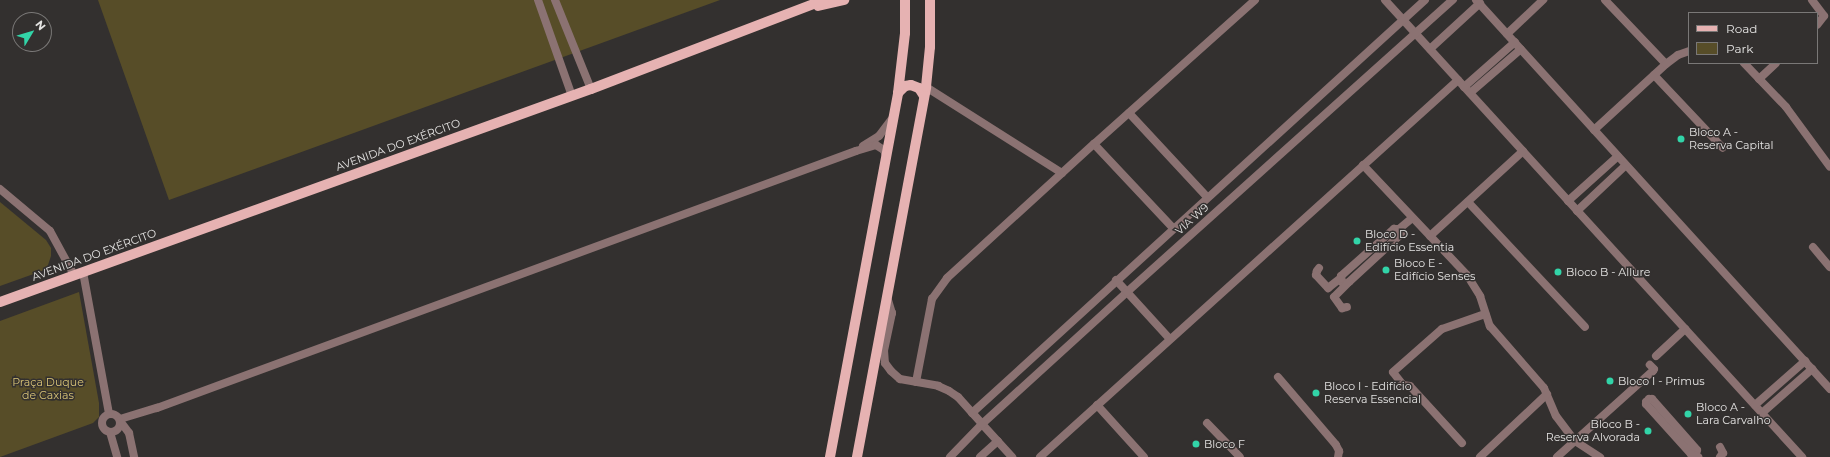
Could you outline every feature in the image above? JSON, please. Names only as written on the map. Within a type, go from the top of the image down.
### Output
[{"type":"main road","name":"AVENIDA DO EXÉRCITO","points":[[0,302],[572,96],[804,9],[824,0]]},
{"type":"main road","name":"AVENIDA DO EXÉRCITO","points":[[804,9],[844,0]]},
{"type":"main road","points":[[830,457],[898,93],[905,32],[905,0]]},
{"type":"main road","points":[[857,457],[925,91],[930,47],[930,0]]},
{"type":"main road","points":[[898,93],[905,86],[911,85],[925,91]]},
{"type":"street","points":[[538,0],[572,96]]},
{"type":"street","points":[[555,0],[591,89]]},
{"type":"street","points":[[916,382],[932,299],[939,287],[1062,173],[1255,0]]},
{"type":"street","points":[[1385,0],[1799,454],[1789,457]]},
{"type":"street","name":"VIA W9","points":[[972,412],[1425,0]]},
{"type":"street","name":"VIA W9","points":[[950,457],[982,424],[1099,317],[1416,34],[1452,0]]},
{"type":"street","points":[[1507,34],[1543,0]]},
{"type":"street","points":[[1605,0],[1666,64]]},
{"type":"street","points":[[1812,0],[1824,16],[1818,24]]},
{"type":"street","points":[[1430,49],[1478,2],[1830,389]]},
{"type":"street","points":[[1464,87],[1515,42]]},
{"type":"street","points":[[1470,93],[1520,49]]},
{"type":"street","points":[[1594,130],[1666,64],[1678,55],[1688,51]]},
{"type":"street","points":[[1745,64],[1791,113],[1830,167]]},
{"type":"street","points":[[1759,79],[1775,64]]},
{"type":"street","points":[[1654,75],[1723,148]]},
{"type":"street","points":[[1040,457],[1169,338],[1458,80]]},
{"type":"street","points":[[925,91],[1062,173]]},
{"type":"street","points":[[1129,113],[1207,197]]},
{"type":"street","points":[[856,151],[879,136],[894,117]]},
{"type":"street","points":[[1094,144],[1173,228]]},
{"type":"street","points":[[120,420],[856,151],[876,145],[884,150],[886,156]]},
{"type":"street","points":[[1430,236],[1523,151]]},
{"type":"street","points":[[1568,201],[1618,156]]},
{"type":"street","points":[[1363,165],[1474,284],[1490,326],[1544,388],[1556,416],[1575,441],[1600,457]]},
{"type":"street","points":[[1577,210],[1626,165]]},
{"type":"street","points":[[0,190],[50,231],[78,273],[109,414]]},
{"type":"street","points":[[1468,202],[1585,327]]},
{"type":"street","points":[[1348,307],[1342,308],[1334,297],[1344,281],[1394,229],[1399,229],[1412,218]]},
{"type":"street","points":[[1158,242],[1168,246],[1170,253]]},
{"type":"street","points":[[1813,247],[1830,267]]},
{"type":"street","points":[[1319,268],[1316,275],[1328,288],[1344,281]]},
{"type":"street","points":[[1116,280],[1169,338]]},
{"type":"street","points":[[887,297],[892,313],[884,350],[885,363],[900,379],[938,386],[958,397],[1012,457]]},
{"type":"street","points":[[1091,304],[1094,314],[1099,317]]},
{"type":"street","points":[[1462,443],[1410,386],[1402,384],[1393,372],[1442,329],[1485,314]]},
{"type":"street","points":[[1656,356],[1685,329]]},
{"type":"street","points":[[1755,405],[1805,361]]},
{"type":"street","points":[[1557,457],[1653,371],[1654,368],[1650,364]]},
{"type":"street","points":[[1762,413],[1812,369]]},
{"type":"street","points":[[1278,377],[1336,445],[1339,451],[1338,457]]},
{"type":"street","points":[[1480,457],[1547,394]]},
{"type":"street","points":[[1649,399],[1652,399],[1697,450],[1697,456],[1691,454],[1646,404],[1649,399]]},
{"type":"street","points":[[1097,405],[1144,457]]},
{"type":"street","points":[[117,457],[110,432],[103,427],[102,423],[105,416],[109,414],[114,414],[129,433],[134,457]]},
{"type":"street","points":[[110,432],[118,430],[120,420]]},
{"type":"street","points":[[1207,423],[1240,457]]},
{"type":"street","points":[[980,457],[998,441]]},
{"type":"street","points":[[1720,447],[1723,453],[1720,457]]},
{"type":"green space","points":[[98,0],[720,0],[169,200]]},
{"type":"green space","points":[[0,202],[46,240],[51,248],[51,256],[48,265],[42,271],[0,286]]},
{"type":"green space","name":"Praça Duque de Caxias","points":[[79,292],[99,403],[99,417],[93,423],[0,457],[0,321]]},
{"type":"place","name":"Bloco A - Reserva Capital","points":[[1681,139]]},
{"type":"place","name":"Bloco D - Edifício Essentia","points":[[1357,241]]},
{"type":"place","name":"Bloco E - Edifício Senses","points":[[1386,270]]},
{"type":"place","name":"Bloco B - Allure","points":[[1558,272]]},
{"type":"place","name":"Bloco I - Primus","points":[[1610,381]]},
{"type":"place","name":"Bloco I - Edifício Reserva Essencial","points":[[1316,393]]},
{"type":"place","name":"Bloco A - Lara Carvalho","points":[[1688,414]]},
{"type":"place","name":"Bloco B - Reserva Alvorada","points":[[1648,431]]},
{"type":"place","name":"Bloco F","points":[[1196,444]]}]
